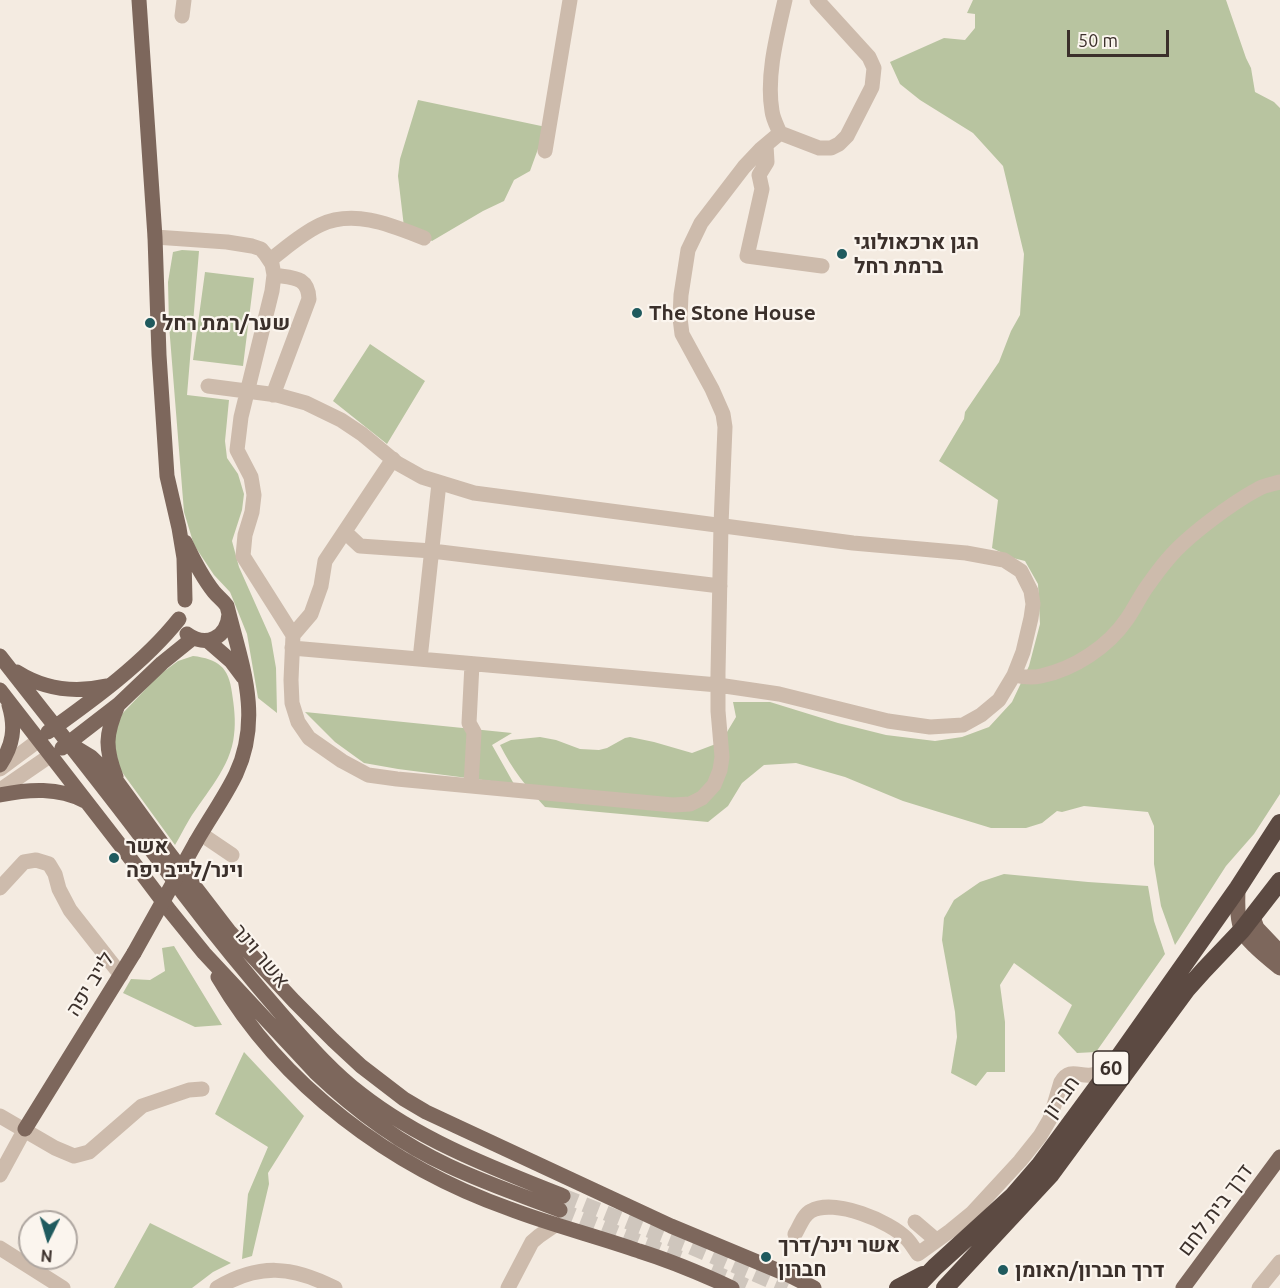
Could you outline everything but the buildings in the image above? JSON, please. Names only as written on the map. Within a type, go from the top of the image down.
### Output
[{"type":"highway","name":"חברון","points":[[915,1288],[934,1267],[1013,1196],[1038,1166],[1111,1068],[1238,888],[1280,823]]},
{"type":"highway","name":"חברון","points":[[949,1285],[1051,1174],[1187,989],[1247,923],[1280,881]]},
{"type":"highway","points":[[898,1288],[919,1278],[934,1267]]},
{"type":"main road","points":[[139,0],[155,237],[159,355],[167,476],[184,558],[185,600]]},
{"type":"main road","points":[[179,528],[191,554],[215,594]]},
{"type":"main road","points":[[51,755],[119,704],[162,663],[200,639],[221,634],[229,614],[222,599],[215,594],[202,591],[190,595],[181,606],[179,619],[183,630],[200,639],[231,660],[247,684]]},
{"type":"main road","name":"לייב יפה","points":[[26,1130],[134,953],[237,771],[244,749],[249,715],[247,684],[229,614]]},
{"type":"main road","points":[[39,740],[138,662],[159,643],[179,619]]},
{"type":"main road","points":[[5,662],[25,678],[39,684],[78,690],[109,686]]},
{"type":"main road","name":"אשר וינר","points":[[5,662],[219,940],[292,1026],[341,1077],[361,1094],[417,1131],[498,1170],[559,1210]]},
{"type":"main road","points":[[0,767],[9,749],[13,733],[12,716],[3,693]]},
{"type":"main road","name":"אשר וינר","points":[[3,693],[204,953],[315,1072],[346,1101],[374,1123],[447,1166],[559,1210]]},
{"type":"main road","points":[[118,783],[107,748],[111,722],[119,704]]},
{"type":"main road","points":[[68,743],[91,757],[118,783],[230,931],[333,1040],[382,1083],[411,1103],[456,1126],[671,1226],[791,1276],[814,1288]]},
{"type":"main road","points":[[0,793],[44,790],[68,794],[88,803]]},
{"type":"main road","points":[[1238,888],[1239,919],[1257,928],[1280,952]]},
{"type":"main road","points":[[1247,923],[1247,937],[1280,968]]},
{"type":"main road","name":"דרך בית לחם","points":[[1183,1288],[1280,1157]]},
{"type":"main road","points":[[559,1210],[641,1251],[732,1288]]},
{"type":"street","points":[[182,16],[184,0]]},
{"type":"street","points":[[545,151],[570,0]]},
{"type":"street","points":[[785,0],[774,49],[772,111],[780,133],[819,148],[831,148],[847,136],[872,87],[874,68],[869,57],[817,0]]},
{"type":"street","points":[[155,237],[252,246],[261,249],[272,268],[272,291],[241,417],[237,450],[251,477],[254,495],[243,556],[292,641],[292,703],[298,722],[309,738],[342,761],[368,775],[673,805],[690,804],[702,798],[714,785],[722,757],[718,685],[725,427],[723,414],[712,389],[682,334],[681,295],[688,250],[701,223],[744,167],[780,133]]},
{"type":"street","points":[[766,145],[767,162],[759,175],[762,189],[747,256],[822,266]]},
{"type":"street","points":[[272,268],[310,230],[333,220],[347,218],[370,220],[391,225],[424,238]]},
{"type":"street","points":[[272,268],[306,284],[309,299],[273,394]]},
{"type":"street","points":[[208,386],[273,394],[306,403],[341,420],[393,459],[422,477],[474,493],[853,543],[966,553],[1004,561],[1021,571],[1031,591],[1033,604],[1023,652],[1014,675],[999,700],[981,715],[963,724],[930,727],[888,721],[779,694],[718,685],[420,659],[292,641]]},
{"type":"street","points":[[292,641],[311,614],[321,586],[325,561],[393,459]]},
{"type":"street","points":[[1014,675],[1040,677],[1061,670],[1089,656],[1112,638],[1127,620],[1145,588],[1169,557],[1228,508],[1260,488],[1280,482]]},
{"type":"street","points":[[420,659],[439,483]]},
{"type":"street","points":[[345,531],[360,546],[432,551],[720,586]]},
{"type":"street","points":[[471,786],[474,732],[469,723],[472,664]]},
{"type":"street","points":[[0,767],[39,740]]},
{"type":"street","points":[[0,793],[51,755]]},
{"type":"street","points":[[199,838],[232,855]]},
{"type":"street","points":[[0,888],[24,862],[36,860],[49,864],[70,910],[121,975]]},
{"type":"street","points":[[795,1234],[810,1211],[833,1207],[857,1212],[879,1221],[907,1239],[918,1254],[972,1212],[1020,1161],[1050,1119],[1061,1082],[1065,1076],[1069,1073],[1094,1075],[1111,1068]]},
{"type":"street","points":[[1079,1074],[1086,1084],[1088,1096],[1086,1102]]},
{"type":"street","points":[[0,1116],[55,1148],[74,1156],[89,1152],[142,1106],[189,1090],[202,1089]]},
{"type":"street","name":"לייב יפה","points":[[0,1175],[26,1130]]},
{"type":"street","points":[[508,1288],[532,1242],[559,1210]]},
{"type":"street","points":[[915,1222],[936,1240]]},
{"type":"street","points":[[0,1248],[63,1288]]},
{"type":"street","points":[[1259,1288],[1280,1262]]},
{"type":"street","points":[[217,1288],[243,1275],[274,1270],[291,1271],[308,1276],[335,1288]]},
{"type":"green space","points":[[973,0],[1226,0],[1251,68],[1255,92],[1274,102],[1280,108],[1280,794],[1254,834],[1226,866],[1175,945],[1161,906],[1154,864],[1154,826],[1148,812],[1084,806],[1062,812],[1057,811],[1042,823],[1026,828],[991,828],[903,801],[845,777],[796,763],[764,765],[742,783],[728,806],[708,822],[545,807],[520,778],[500,745],[511,740],[540,737],[580,749],[599,750],[630,737],[692,753],[721,742],[736,717],[733,702],[770,702],[886,735],[935,741],[962,737],[989,727],[1012,702],[1029,666],[1040,624],[1038,584],[1025,561],[992,548],[998,500],[939,461],[964,419],[965,412],[999,362],[1020,315],[1024,254],[1003,166],[973,133],[920,100],[900,84],[890,62],[944,38],[965,40],[975,28],[975,14],[967,13]]},
{"type":"green space","points":[[418,100],[546,127],[530,171],[514,180],[504,201],[432,241],[404,227],[398,176],[400,159]]},
{"type":"green space","points":[[199,251],[187,395],[229,400],[225,441],[227,458],[238,474],[244,494],[242,510],[232,541],[239,567],[271,639],[276,668],[277,713],[258,698],[247,634],[230,592],[214,575],[194,545],[184,512],[169,325],[168,282],[173,252]]},
{"type":"green space","points":[[205,272],[254,278],[243,366],[193,360]]},
{"type":"green space","points":[[370,344],[425,381],[387,444],[333,401]]},
{"type":"green space","points":[[193,656],[216,662],[225,671],[232,693],[235,730],[232,747],[223,769],[175,845],[119,768],[113,736],[121,715],[159,675],[178,661]]},
{"type":"green space","points":[[305,712],[512,733],[492,745],[514,784],[364,763],[335,742]]},
{"type":"green space","points":[[1004,874],[1148,886],[1154,921],[1165,954],[1096,1052],[1077,1053],[1058,1033],[1072,1005],[1014,963],[1000,985],[1005,1022],[1005,1072],[987,1072],[976,1086],[951,1073],[957,1037],[955,1012],[942,940],[944,918],[954,900],[980,882]]},
{"type":"green space","points":[[174,946],[222,1025],[195,1027],[123,993],[131,979],[150,980],[165,971],[162,948]]},
{"type":"green space","points":[[244,1052],[304,1116],[268,1173],[269,1184],[252,1256],[242,1259],[248,1194],[268,1147],[215,1114]]},
{"type":"green space","points":[[150,1223],[231,1263],[213,1272],[192,1288],[114,1288]]},
{"type":"tunnel","points":[[563,1196],[787,1288]]},
{"type":"tunnel","points":[[560,1210],[680,1258]]},
{"type":"tunnel","points":[[711,1271],[751,1288]]},
{"type":"place","name":"הגן ארכאולוגי ברמת רחל","points":[[842,254]]},
{"type":"place","name":"The Stone House","points":[[637,313]]},
{"type":"place","name":"שער/רמת רחל","points":[[150,323]]},
{"type":"place","name":"אשר וינר/לייב יפה","points":[[114,858]]},
{"type":"place","name":"אשר וינר/דרך חברון","points":[[766,1257]]},
{"type":"place","name":"דרך חברון/האומן","points":[[1003,1270]]}]
